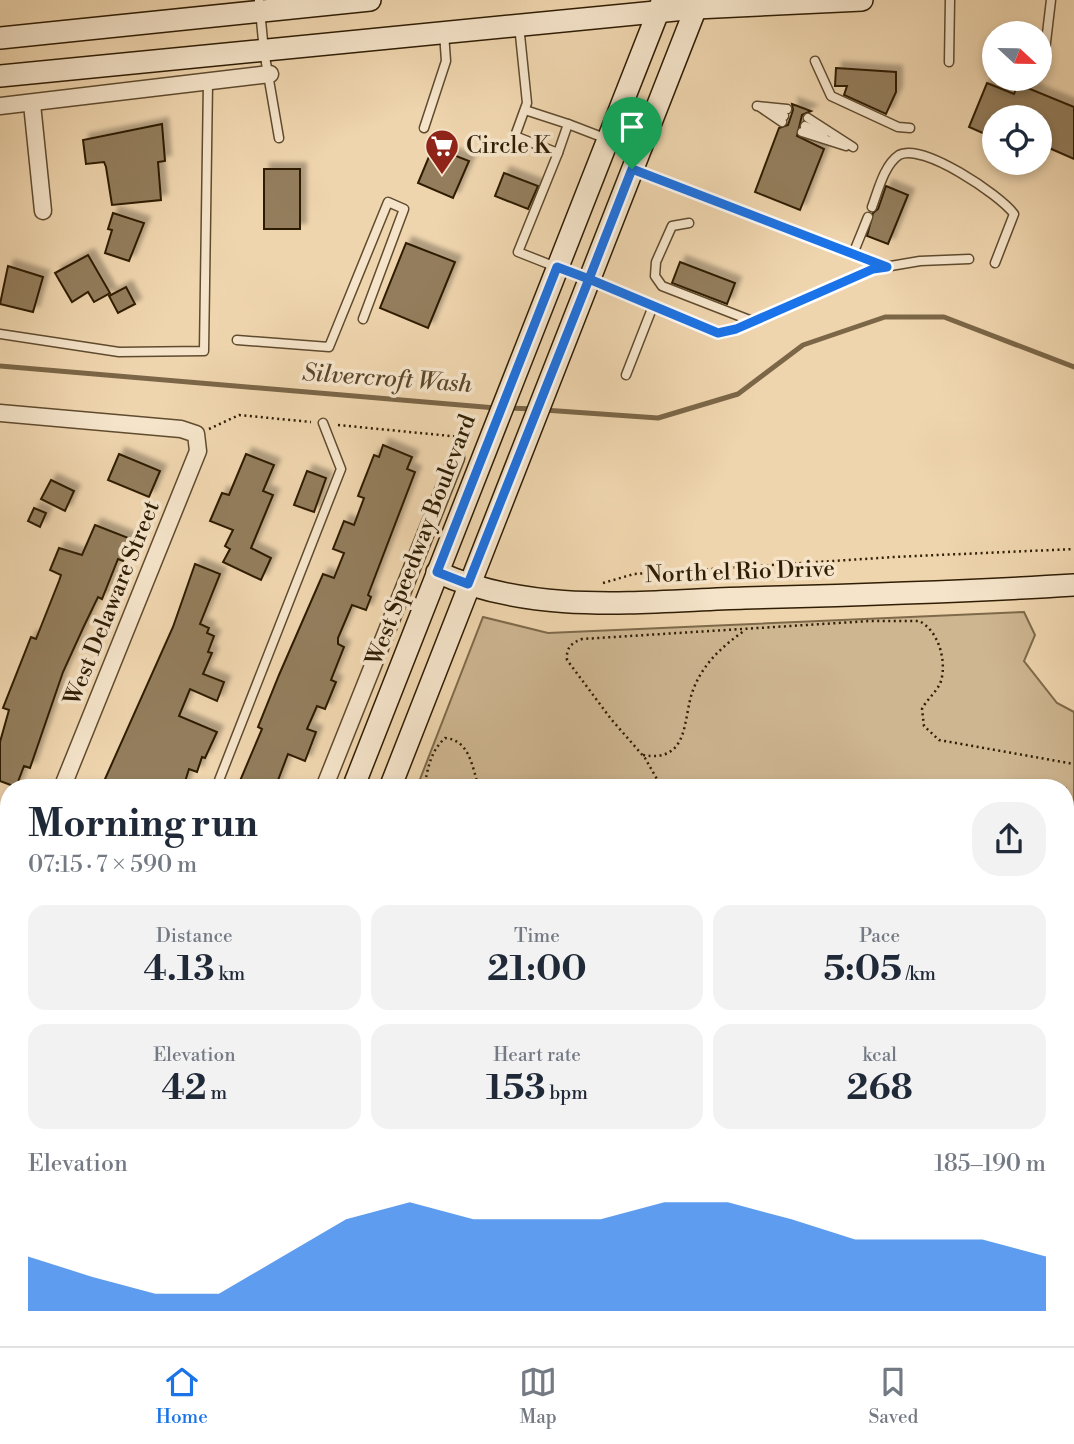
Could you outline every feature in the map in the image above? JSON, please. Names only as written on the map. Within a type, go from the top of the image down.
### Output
[{"type":"main road","points":[[0,38],[259,6],[370,0]]},
{"type":"main road","points":[[0,75],[444,33],[660,6],[862,0]]},
{"type":"main road","points":[[393,779],[697,4]]},
{"type":"main road","name":"West Speedway Boulevard","points":[[356,779],[660,6]]},
{"type":"main road","points":[[557,267],[589,279]]},
{"type":"main road","name":"North el Rio Drive","points":[[437,572],[468,584],[552,603],[959,593],[1074,584]]},
{"type":"street","points":[[0,106],[270,74]]},
{"type":"street","points":[[32,104],[43,211]]},
{"type":"street","name":"West Delaware Street","points":[[0,413],[181,429],[196,434],[198,450],[66,779]]},
{"type":"street","name":"West Speedway Boulevard","points":[[328,779],[456,458]]},
{"type":"street","name":"North el Rio Drive","points":[[413,564],[437,572]]},
{"type":"lane","points":[[948,62],[950,0]]},
{"type":"lane","points":[[1048,21],[1051,0]]},
{"type":"lane","points":[[259,6],[279,138]]},
{"type":"lane","points":[[519,25],[527,103],[515,136],[558,153]]},
{"type":"lane","points":[[424,128],[446,61],[444,33]]},
{"type":"lane","points":[[815,61],[831,96],[898,127],[910,128]]},
{"type":"lane","points":[[0,334],[119,352],[204,351],[208,82]]},
{"type":"lane","points":[[757,106],[784,116],[757,106]]},
{"type":"lane","points":[[526,110],[607,139]]},
{"type":"lane","points":[[557,267],[518,252],[568,124]]},
{"type":"lane","points":[[805,125],[852,147],[805,125]]},
{"type":"lane","points":[[872,207],[890,163],[900,154],[913,152],[1004,200],[1014,214],[995,263]]},
{"type":"lane","points":[[632,169],[887,267]]},
{"type":"lane","points":[[237,340],[329,347],[388,202],[404,209],[363,318]]},
{"type":"lane","points":[[853,254],[868,217]]},
{"type":"lane","points":[[689,223],[671,226],[656,262],[655,276],[662,286],[752,321]]},
{"type":"lane","points":[[589,279],[718,333],[873,269],[969,259]]},
{"type":"lane","points":[[626,375],[653,306]]},
{"type":"lane","points":[[220,779],[341,469],[323,423]]},
{"type":"path","points":[[601,583],[634,574],[908,556],[1074,549]]},
{"type":"path","points":[[657,779],[643,755],[611,719],[567,660],[567,651],[573,642],[685,632],[744,631],[870,621],[919,621],[928,625],[935,635],[942,658],[940,682],[922,709],[928,731],[939,740],[1074,764]]},
{"type":"path","points":[[643,755],[652,757],[678,744],[685,733],[692,692],[715,653],[744,631]]},
{"type":"path","points":[[426,779],[436,746],[445,738],[457,739],[465,747],[476,779]]},
{"type":"shaded area","points":[[1024,612],[1035,635],[1024,661],[1057,703],[1074,712],[1074,779],[420,779],[483,617],[548,633]]},
{"type":"building","points":[[836,68],[896,72],[896,92],[886,114],[844,95],[847,86],[835,86]]},
{"type":"building","points":[[984,91],[1007,91],[1014,94],[1015,91],[1035,91],[1074,107],[1074,159],[1052,149],[1052,105],[982,105],[982,133],[969,127]]},
{"type":"building","points":[[792,104],[811,111],[802,115],[797,136],[824,149],[800,210],[755,192],[779,128],[788,125],[793,110]]},
{"type":"building","points":[[162,124],[165,161],[158,162],[161,200],[112,205],[104,162],[86,164],[83,140]]},
{"type":"building","name":"Circle K","points":[[433,147],[469,161],[453,198],[418,183]]},
{"type":"building","points":[[264,169],[300,169],[300,229],[264,229]]},
{"type":"building","name":"Circle K","points":[[504,173],[538,186],[528,209],[495,196]]},
{"type":"building","points":[[886,186],[908,195],[888,244],[867,236],[873,213],[878,209]]},
{"type":"building","points":[[113,213],[144,223],[129,261],[105,253],[112,230],[108,229]]},
{"type":"building","points":[[406,243],[455,262],[428,328],[380,308]]},
{"type":"building","points":[[88,255],[110,293],[94,302],[88,292],[72,302],[55,273]]},
{"type":"building","points":[[680,262],[735,283],[727,304],[672,283]]},
{"type":"building","points":[[8,266],[43,277],[33,312],[0,304]]},
{"type":"building","points":[[126,287],[135,304],[118,313],[109,296]]},
{"type":"building","points":[[383,445],[412,457],[407,469],[415,472],[368,595],[371,597],[366,610],[352,605],[338,638],[338,644],[344,647],[331,680],[336,682],[325,709],[317,706],[307,729],[316,732],[305,761],[288,754],[278,779],[241,779],[262,729],[258,727],[323,574],[334,578],[344,553],[333,549],[344,521],[354,525],[364,498],[358,496],[374,455],[379,457]]},
{"type":"building","points":[[119,454],[160,471],[149,497],[108,480]]},
{"type":"building","points":[[246,454],[274,465],[263,491],[273,495],[251,548],[271,558],[261,580],[223,562],[230,549],[225,546],[233,530],[210,521],[222,493],[229,495]]},
{"type":"building","points":[[307,471],[326,478],[314,512],[294,505]]},
{"type":"building","points":[[51,480],[74,491],[65,511],[41,499]]},
{"type":"building","points":[[34,508],[46,513],[40,527],[28,521]]},
{"type":"building","points":[[95,525],[131,539],[123,561],[118,559],[102,599],[98,597],[63,672],[30,768],[24,766],[19,779],[0,779],[0,742],[9,710],[3,708],[31,637],[36,639],[59,581],[61,575],[50,570],[59,548],[82,555]]},
{"type":"building","points":[[195,564],[220,574],[200,624],[209,628],[207,633],[214,636],[208,652],[212,653],[203,674],[224,682],[217,701],[190,689],[179,716],[217,732],[205,758],[202,757],[197,772],[189,769],[186,779],[105,779],[173,627]]},
{"type":"waterway","name":"Silvercroft Wash","points":[[544,410],[658,418],[738,394],[803,345],[885,317],[944,317],[1074,367]]},
{"type":"waterway","name":"Silvercroft Wash","points":[[0,366],[496,408]]},
{"type":"waterway","name":"Silvercroft Wash","points":[[509,408],[534,409]]},
{"type":"place","name":"Circle K","points":[[442,176]]},
{"type":"route","points":[[632,169],[589,279],[557,267],[437,572],[468,584],[589,279],[718,333],[736,329],[873,269],[887,267],[632,169]]}]
